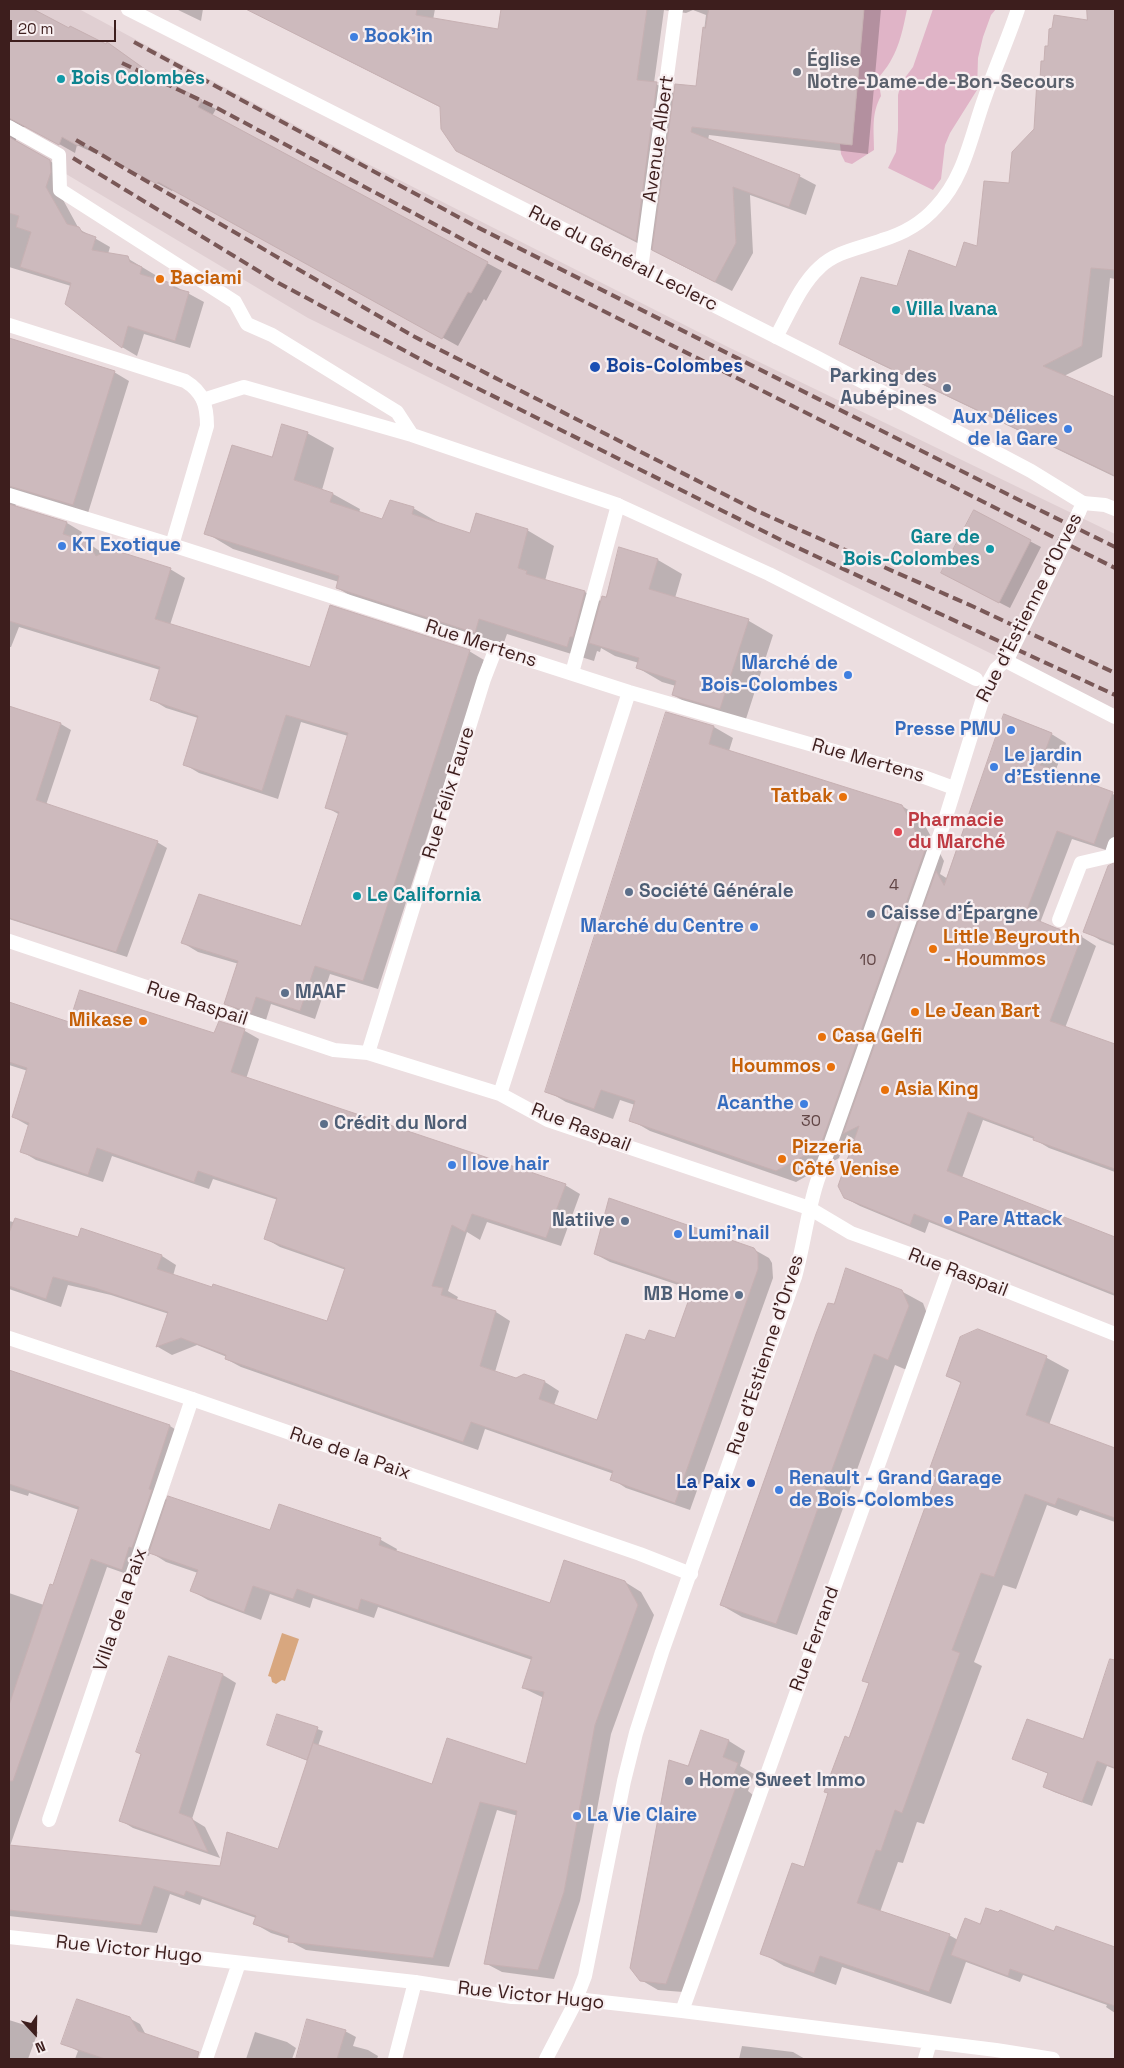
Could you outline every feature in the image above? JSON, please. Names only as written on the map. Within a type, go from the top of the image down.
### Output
[{"type":"street","name":"Rue du Général Leclerc","points":[[128,9],[776,337],[1031,471],[1081,507],[1106,505],[1115,509]]},
{"type":"street","name":"Avenue Albert","points":[[641,269],[676,9]]},
{"type":"street","points":[[776,337],[810,276],[821,266],[833,257],[860,246],[900,234],[936,208],[952,188],[962,170],[985,97],[1018,9]]},
{"type":"street","points":[[9,128],[58,155],[60,190],[235,302],[247,324],[272,335],[397,412],[412,435]]},
{"type":"street","points":[[9,325],[185,381],[196,388],[204,400],[207,426],[172,545]]},
{"type":"street","points":[[204,400],[244,387],[412,435],[618,504],[769,574],[976,680]]},
{"type":"street","name":"Rue Mertens","points":[[9,495],[172,545],[629,692],[924,777],[954,788]]},
{"type":"street","points":[[572,673],[618,504]]},
{"type":"street","name":"Rue d'Estienne d'Orves","points":[[546,2059],[576,1999],[589,1962],[598,1906],[629,1758],[662,1652],[795,1277],[800,1259],[808,1208],[944,823],[987,685],[996,669],[1007,660],[1081,507]]},
{"type":"street","name":"Rue Félix Faure","points":[[368,1053],[484,679],[496,648]]},
{"type":"street","points":[[1007,660],[1115,717]]},
{"type":"street","points":[[500,1094],[629,692]]},
{"type":"street","points":[[1059,920],[1081,863],[1111,856],[1115,844]]},
{"type":"street","name":"Rue Raspail","points":[[9,941],[334,1050],[368,1053],[500,1094],[548,1120],[808,1208],[851,1233],[949,1268],[1115,1334]]},
{"type":"street","name":"Rue Ferrand","points":[[682,2011],[949,1268]]},
{"type":"street","name":"Rue de la Paix","points":[[9,1338],[192,1399],[640,1554],[691,1574]]},
{"type":"street","name":"Villa de la Paix","points":[[49,1820],[192,1399]]},
{"type":"street","name":"Rue Victor Hugo","points":[[9,1937],[415,1982],[512,1998],[576,1999],[682,2011],[996,2050],[1053,2059]]},
{"type":"street","points":[[206,2059],[239,1963]]},
{"type":"street","points":[[395,2059],[415,1982]]},
{"type":"street","points":[[925,2059],[930,2042]]},
{"type":"shaded area","points":[[9,9],[79,9],[360,160],[726,346],[1115,534],[1115,711],[996,656],[308,318],[66,174],[62,167],[9,141]]},
{"type":"shaded area","points":[[864,9],[907,9],[901,37],[894,54],[878,78],[881,96],[874,116],[874,150],[852,164],[845,162],[841,154],[840,144],[852,145]]},
{"type":"shaded area","points":[[933,9],[996,9],[991,15],[978,58],[977,90],[950,133],[945,145],[941,179],[933,190],[888,168],[896,152],[898,95],[901,83],[913,67]]},
{"type":"shaded area","points":[[282,1633],[299,1639],[285,1681],[282,1680],[276,1684],[268,1676]]},
{"type":"building","points":[[9,9],[33,9],[69,28],[70,26],[106,44],[107,42],[146,70],[202,100],[198,107],[488,262],[471,293],[468,292],[442,339],[158,182],[157,184],[80,143],[78,146],[62,137],[59,145],[9,118]]},
{"type":"building","points":[[246,9],[417,9],[416,15],[498,29],[501,9],[647,9],[637,80],[657,82],[636,241],[456,151],[441,129],[440,107]]},
{"type":"building","points":[[709,9],[864,9],[852,145],[692,127],[691,132],[800,175],[789,207],[733,187],[736,243],[715,282],[652,250],[675,84],[696,86],[703,27],[705,28]]},
{"type":"building","points":[[1087,9],[1115,9],[1115,270],[1091,268],[1082,346],[1043,366],[1115,397],[1115,476],[839,344],[861,277],[897,286],[909,250],[956,267],[964,242],[977,246],[984,181],[1009,183],[1012,152],[1034,129],[1037,80],[1040,79],[1041,61],[1044,61],[1045,46],[1048,46],[1049,29],[1052,28],[1054,15],[1087,20]]},
{"type":"building","points":[[9,137],[50,160],[51,172],[46,187],[67,224],[79,227],[82,232],[96,237],[92,250],[128,256],[130,262],[142,267],[140,274],[171,283],[174,288],[189,292],[175,341],[128,326],[122,348],[65,304],[71,283],[20,267],[31,232],[16,227],[19,216],[9,213]]},
{"type":"building","points":[[9,338],[115,371],[73,505],[9,486]]},
{"type":"building","points":[[282,424],[308,432],[294,480],[333,493],[330,502],[382,519],[390,500],[414,507],[412,514],[470,533],[476,513],[528,529],[518,568],[527,571],[526,574],[585,591],[573,637],[570,637],[567,647],[479,619],[475,633],[336,588],[339,576],[204,534],[232,445],[272,457]]},
{"type":"building","points":[[9,504],[67,522],[63,534],[88,542],[96,556],[111,549],[171,568],[155,619],[310,667],[330,605],[470,650],[363,981],[315,966],[300,1011],[256,997],[251,1013],[224,1004],[238,961],[181,943],[199,894],[301,926],[339,812],[325,808],[348,733],[286,715],[262,791],[183,765],[198,716],[150,700],[160,667],[9,621]]},
{"type":"building","name":"Gare de Bois-Colombes","points":[[974,510],[1031,540],[999,603],[941,573]]},
{"type":"building","points":[[619,547],[658,559],[649,589],[749,619],[720,709],[672,695],[676,681],[636,668],[639,658],[589,643],[602,596],[606,597]]},
{"type":"building","points":[[9,706],[61,723],[36,800],[158,841],[116,952],[9,918]]},
{"type":"building","points":[[666,712],[714,726],[709,744],[902,805],[925,850],[820,1147],[776,1171],[629,1121],[635,1101],[601,1090],[594,1109],[545,1092]]},
{"type":"building","points":[[1004,714],[1052,733],[1040,765],[1113,792],[1094,844],[1057,831],[1025,915],[1082,936],[1050,1021],[1115,1044],[1115,1169],[1033,1140],[1034,1137],[968,1112],[947,1171],[1115,1237],[1115,1294],[914,1214],[910,1225],[844,1198],[838,1186],[859,1126],[843,1134],[936,871],[944,885]]},
{"type":"building","points":[[1115,863],[1115,944],[1083,932],[1108,866]]},
{"type":"building","points":[[80,990],[214,1033],[219,1021],[245,1029],[231,1072],[566,1184],[546,1238],[472,1214],[465,1232],[452,1225],[432,1286],[443,1288],[441,1295],[496,1311],[480,1366],[516,1378],[524,1374],[545,1381],[539,1399],[597,1420],[626,1334],[645,1340],[649,1330],[675,1338],[693,1288],[594,1254],[609,1198],[754,1248],[758,1254],[758,1269],[675,1503],[610,1480],[613,1471],[471,1422],[463,1442],[225,1359],[226,1355],[181,1338],[156,1347],[168,1312],[95,1288],[53,1277],[46,1299],[9,1286],[9,1233],[15,1218],[78,1237],[81,1228],[162,1255],[157,1269],[212,1287],[213,1284],[327,1321],[345,1268],[264,1239],[277,1198],[198,1171],[194,1182],[97,1148],[88,1175],[20,1152],[29,1123],[12,1117],[27,1068],[9,1062],[9,1002],[69,1022]]},
{"type":"building","points":[[846,1268],[902,1290],[909,1306],[888,1360],[874,1354],[776,1624],[720,1605],[816,1334],[828,1303],[834,1304]]},
{"type":"building","points":[[978,1329],[1047,1356],[1026,1415],[1115,1448],[1115,1518],[1058,1498],[1055,1505],[1025,1494],[994,1577],[981,1573],[952,1650],[960,1653],[902,1813],[895,1810],[881,1851],[876,1850],[857,1903],[950,1934],[929,1992],[820,1956],[814,1973],[760,1954],[792,1863],[804,1867],[828,1793],[824,1792],[845,1736],[849,1738],[869,1683],[862,1681],[936,1477],[928,1473],[961,1382],[946,1376],[960,1337]]},
{"type":"building","points":[[9,1370],[170,1425],[149,1489],[152,1490],[132,1548],[129,1547],[122,1570],[91,1559],[13,1781],[9,1781],[9,1705],[50,1584],[53,1585],[79,1507],[9,1484]]},
{"type":"building","points":[[168,1496],[270,1530],[279,1504],[381,1538],[379,1545],[550,1603],[564,1560],[625,1581],[638,1605],[595,1725],[564,1892],[538,1970],[484,1964],[517,1811],[480,1802],[433,1958],[288,1942],[289,1936],[253,1924],[256,1916],[186,1891],[184,1896],[154,1886],[141,1925],[9,1910],[9,1845],[220,1866],[227,1832],[278,1849],[313,1743],[432,1784],[447,1738],[526,1764],[544,1692],[522,1688],[532,1657],[361,1599],[358,1610],[297,1589],[293,1599],[253,1586],[244,1612],[190,1591],[198,1570],[149,1553]]},
{"type":"building","points":[[169,1656],[223,1674],[179,1813],[192,1818],[208,1852],[119,1821],[141,1754],[136,1752]]},
{"type":"building","points":[[1110,1659],[1115,1660],[1115,1768],[1097,1761],[1082,1802],[1043,1787],[1048,1773],[1012,1759],[1027,1719],[1083,1739]]},
{"type":"building","points":[[277,1714],[318,1727],[307,1760],[267,1745]]},
{"type":"building","points":[[701,1730],[729,1740],[723,1757],[738,1763],[731,1782],[737,1784],[666,1984],[640,1981],[630,1968],[669,1760],[688,1766]]},
{"type":"building","points":[[986,1908],[998,1912],[1000,1910],[1054,1931],[1056,1926],[1115,1947],[1115,2006],[1010,1969],[1008,1976],[951,1955],[965,1918],[980,1924]]},
{"type":"building","points":[[77,1999],[130,2017],[138,2031],[199,2052],[197,2059],[105,2059],[61,2044]]},
{"type":"building","points":[[307,2019],[346,2030],[337,2059],[296,2059]]},
{"type":"railway","points":[[134,42],[475,226],[1115,547]]},
{"type":"railway","points":[[122,63],[217,108],[494,256],[1115,568]]},
{"type":"railway","points":[[76,140],[413,336],[757,511],[972,606],[1115,673]]},
{"type":"railway","points":[[73,158],[275,281],[435,367],[781,540],[1115,695]]},
{"type":"place","name":"Book'in","points":[[354,37]]},
{"type":"place","name":"Église Notre-Dame-de-Bon-Secours","points":[[797,72]]},
{"type":"place","name":"Bois Colombes","points":[[61,79]]},
{"type":"place","name":"Baciami","points":[[160,279]]},
{"type":"place","name":"Villa Ivana","points":[[896,310]]},
{"type":"place","name":"Bois-Colombes","points":[[595,367]]},
{"type":"place","name":"Parking des Aubépines","points":[[947,388]]},
{"type":"place","name":"Aux Délices de la Gare","points":[[1068,429]]},
{"type":"place","name":"KT Exotique","points":[[62,546]]},
{"type":"place","name":"Gare de Bois-Colombes","points":[[990,549]]},
{"type":"place","name":"Marché de Bois-Colombes","points":[[848,675]]},
{"type":"place","name":"Presse PMU","points":[[1011,730]]},
{"type":"place","name":"Le jardin d'Estienne","points":[[994,767]]},
{"type":"place","name":"Tatbak","points":[[843,797]]},
{"type":"place","name":"Pharmacie du Marché","points":[[898,832]]},
{"type":"place","name":"Société Générale","points":[[629,892]]},
{"type":"place","name":"Le California","points":[[357,896]]},
{"type":"place","name":"Caisse d'Épargne","points":[[871,914]]},
{"type":"place","name":"Marché du Centre","points":[[754,927]]},
{"type":"place","name":"Little Beyrouth - Hoummos","points":[[933,949]]},
{"type":"place","name":"MAAF","points":[[285,993]]},
{"type":"place","name":"Le Jean Bart","points":[[915,1012]]},
{"type":"place","name":"Mikase","points":[[143,1021]]},
{"type":"place","name":"Casa Gelfi","points":[[822,1037]]},
{"type":"place","name":"Hoummos","points":[[831,1067]]},
{"type":"place","name":"Asia King","points":[[885,1090]]},
{"type":"place","name":"Acanthe","points":[[804,1104]]},
{"type":"place","name":"Crédit du Nord","points":[[324,1124]]},
{"type":"place","name":"Pizzeria Côté Venise","points":[[782,1159]]},
{"type":"place","name":"I love hair","points":[[452,1165]]},
{"type":"place","name":"Pare Attack","points":[[948,1220]]},
{"type":"place","name":"Natiive","points":[[625,1221]]},
{"type":"place","name":"Lumi'nail","points":[[678,1234]]},
{"type":"place","name":"MB Home","points":[[739,1295]]},
{"type":"place","name":"La Paix","points":[[751,1483]]},
{"type":"place","name":"Renault - Grand Garage de Bois-Colombes","points":[[779,1490]]},
{"type":"place","name":"Home Sweet Immo","points":[[689,1781]]},
{"type":"place","name":"La Vie Claire","points":[[577,1816]]}]
